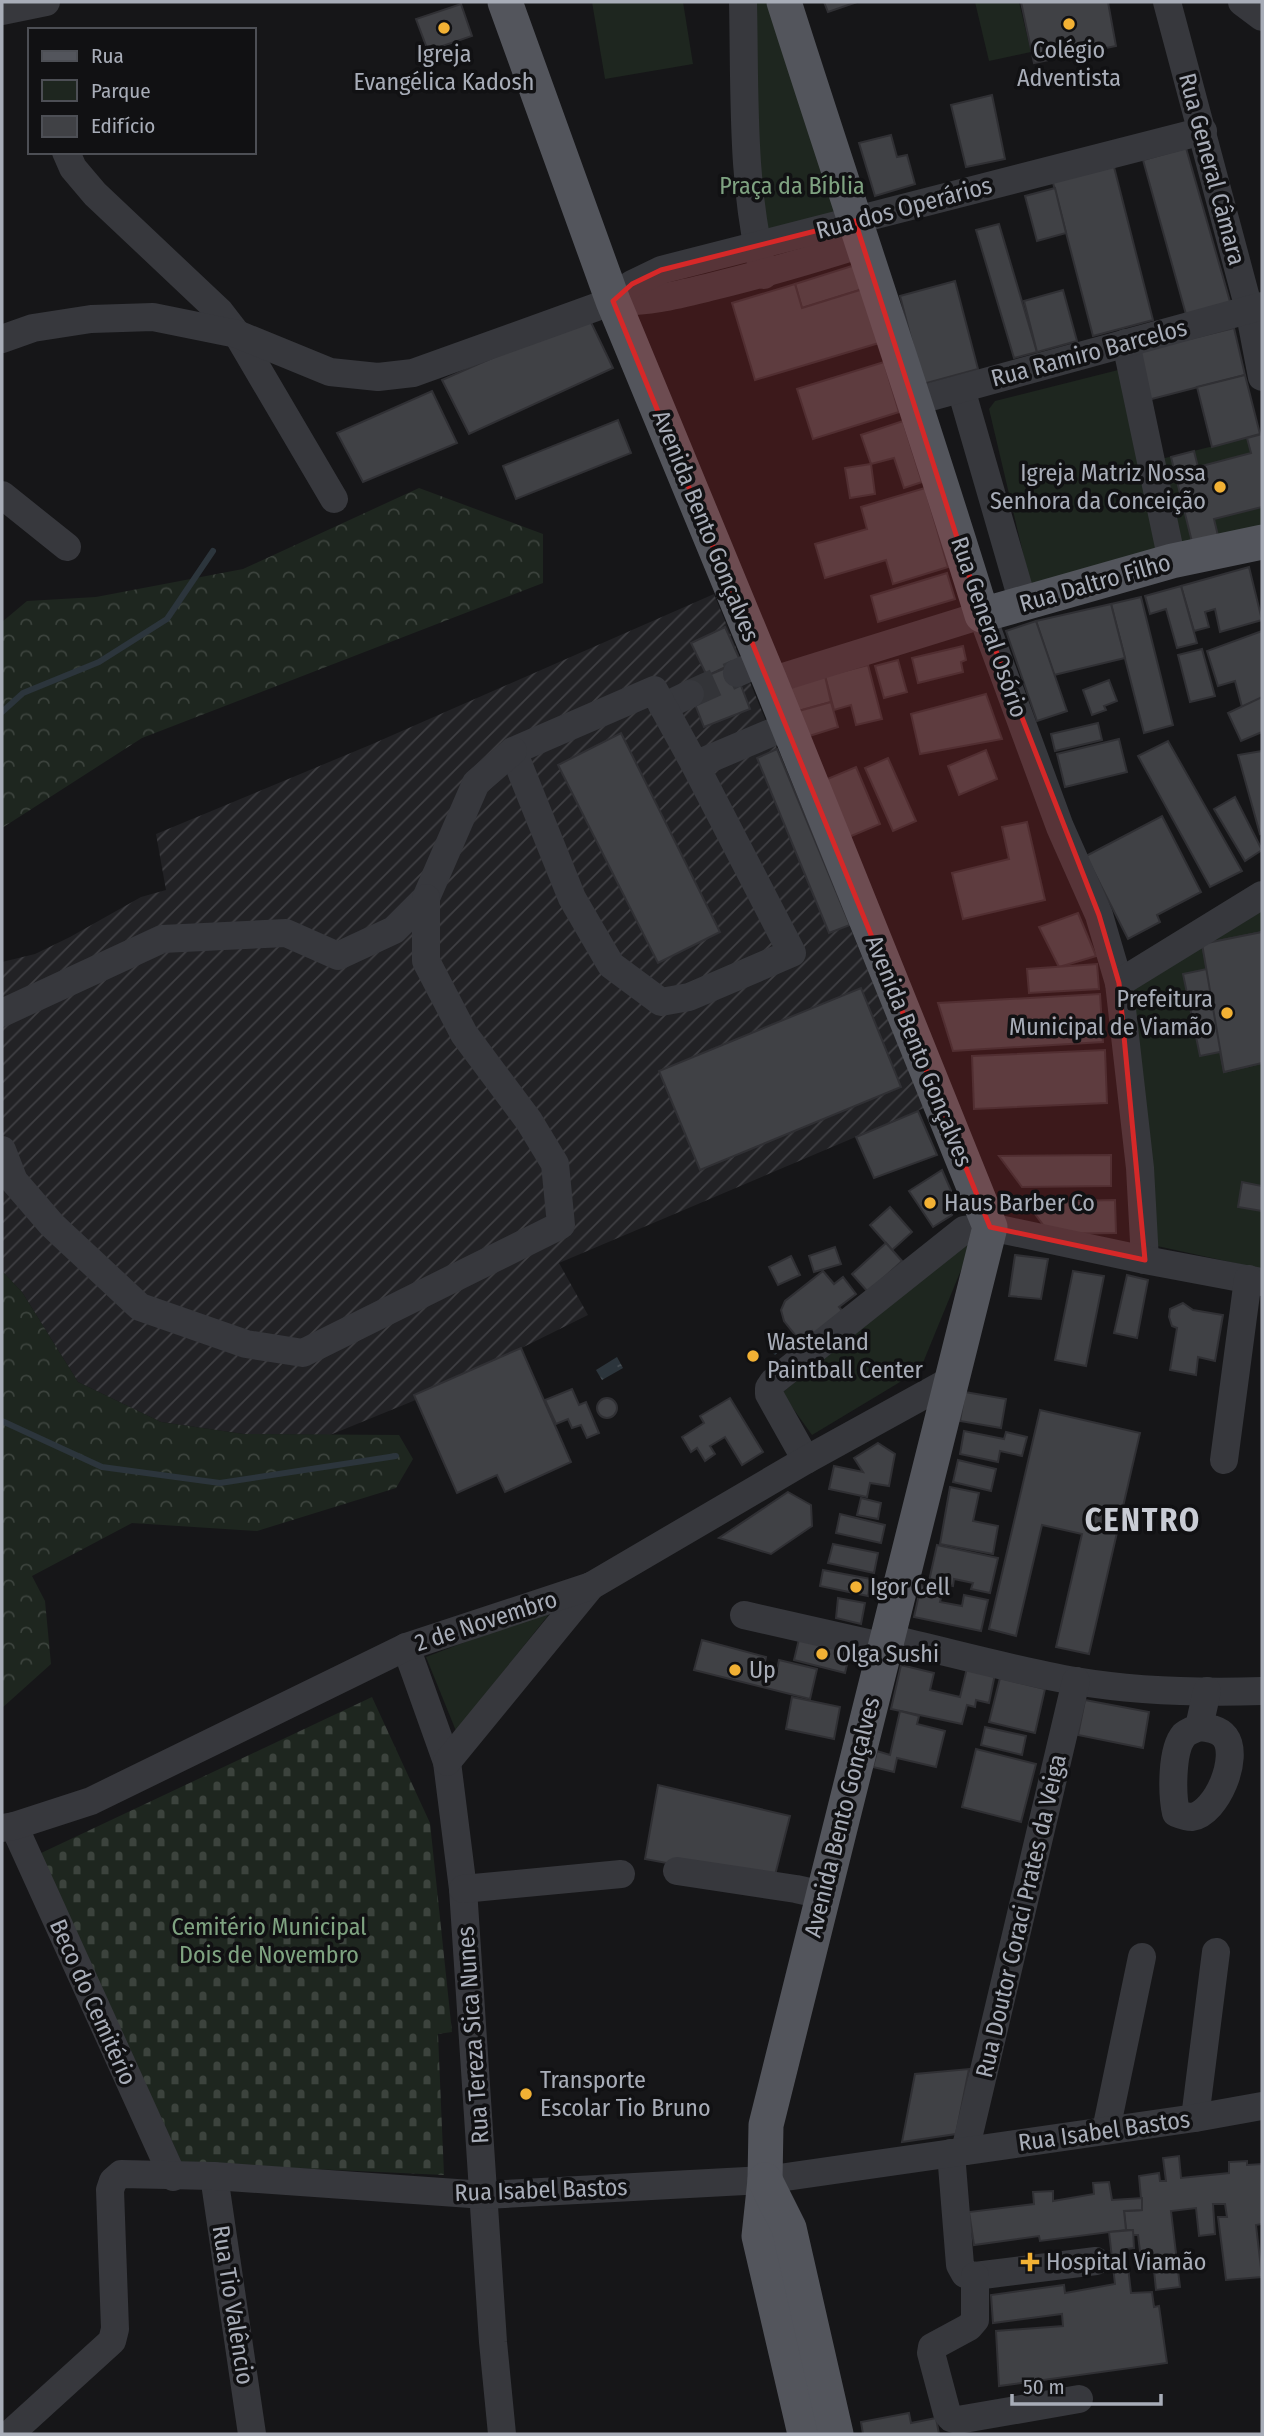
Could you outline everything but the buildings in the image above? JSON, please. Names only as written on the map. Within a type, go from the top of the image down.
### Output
[{"type":"main road","name":"Avenida Bento Gonçalves","points":[[505,2],[613,301],[756,672],[787,726],[990,1227],[766,2125],[765,2180],[759,2236],[805,2434]]},
{"type":"main road","name":"Rua General Osório","points":[[784,2],[858,233],[916,401],[982,615]]},
{"type":"main road","name":"Rua Daltro Filho","points":[[982,615],[1172,561],[1262,542]]},
{"type":"main road","name":"Avenida Bento Gonçalves","points":[[765,2180],[789,2228],[836,2434]]},
{"type":"street","points":[[743,2],[744,124],[757,247],[764,275]]},
{"type":"street","name":"Rua General Câmara","points":[[1167,2],[1256,308],[1262,377]]},
{"type":"street","points":[[1242,2],[1262,17]]},
{"type":"street","points":[[2,11],[37,9]]},
{"type":"street","name":"Rua dos Operários","points":[[613,301],[657,299],[764,275],[858,233],[1203,131]]},
{"type":"street","points":[[67,154],[73,168],[95,194],[220,312],[237,334],[334,499]]},
{"type":"street","name":"Rua dos Operários","points":[[2,339],[33,328],[91,319],[153,317],[237,334],[330,372],[378,377],[413,373],[613,301],[632,284],[661,270],[757,247],[858,233]]},
{"type":"street","name":"Rua Ramiro Barcelos","points":[[916,401],[1256,308]]},
{"type":"street","points":[[1126,343],[1172,561]]},
{"type":"street","points":[[266,384],[265,364],[270,347]]},
{"type":"street","points":[[961,389],[1023,603]]},
{"type":"street","points":[[2,495],[67,547]]},
{"type":"street","name":"Rua Daltro Filho","points":[[756,672],[982,615]]},
{"type":"street","name":"Rua General Osório","points":[[982,615],[1060,827],[1098,915],[1119,983],[1140,1168],[1145,1260]]},
{"type":"street","points":[[2,1013],[162,939],[286,933],[338,956],[394,930],[426,898],[476,783],[513,751],[654,690],[792,953],[689,997],[660,1002],[611,965],[572,898],[513,751]]},
{"type":"street","points":[[663,707],[690,694]]},
{"type":"street","points":[[695,765],[787,726]]},
{"type":"street","points":[[1119,983],[1262,895]]},
{"type":"street","points":[[2,1150],[13,1181],[52,1225],[140,1307],[246,1343],[303,1353],[561,1225],[555,1164],[529,1121],[464,1034],[426,961],[426,898]]},
{"type":"street","points":[[806,1460],[769,1394],[769,1388],[964,1230],[990,1227],[1255,1281],[1224,1460]]},
{"type":"street","name":"2 de Novembro","points":[[8,1827],[91,1801],[406,1647],[591,1586],[806,1460],[953,1379]]},
{"type":"street","points":[[447,1762],[591,1586]]},
{"type":"street","points":[[744,1615],[1076,1681],[1142,1688],[1262,1691]]},
{"type":"street","name":"Rua Tereza Sica Nunes","points":[[406,1647],[447,1762],[463,1889],[493,2342],[502,2434]]},
{"type":"street","name":"Rua Doutor Coraci Prates da Veiga","points":[[975,2276],[965,2274],[960,2265],[958,2152],[1076,1681]]},
{"type":"street","points":[[1199,1727],[1207,1691]]},
{"type":"street","name":"Beco do Cemitério","points":[[8,1827],[173,2177]]},
{"type":"street","points":[[677,1871],[823,1895]]},
{"type":"street","points":[[463,1889],[621,1874]]},
{"type":"street","points":[[1195,2118],[1216,1952]]},
{"type":"street","points":[[1107,2130],[1142,1957]]},
{"type":"street","name":"Rua Isabel Bastos","points":[[13,2431],[112,2341],[115,2329],[110,2190],[113,2180],[121,2174],[214,2176],[485,2195],[765,2180],[1262,2106]]},
{"type":"street","name":"Rua Tio Valêncio","points":[[214,2176],[253,2434]]},
{"type":"street","points":[[1079,2399],[958,2420],[951,2418],[947,2413],[931,2353],[932,2347],[969,2327],[975,2320],[975,2276],[1096,2261]]},
{"type":"highlighted area","points":[[855,221],[982,615],[1099,915],[1119,983],[1145,1260],[990,1227],[613,301],[632,284],[661,270]]},
{"type":"shaded area","points":[[714,594],[924,1108],[559,1263],[588,1315],[423,1397],[330,1435],[244,1434],[161,1422],[78,1382],[22,1292],[2,1271],[2,962],[35,954],[141,897],[166,890],[156,834],[370,745]]},
{"type":"green space","points":[[592,2],[683,2],[693,64],[605,79]]},
{"type":"green space","name":"Praça da Bíblia","points":[[749,2],[778,2],[839,213],[757,235]]},
{"type":"green space","points":[[975,2],[1019,2],[1031,52],[989,61]]},
{"type":"green space","points":[[1134,366],[1161,459],[1262,434],[1262,529],[1031,587],[989,409],[995,401]]},
{"type":"green space","points":[[419,488],[543,534],[543,583],[142,738],[2,828],[2,622],[27,601],[96,597],[243,569]]},
{"type":"green space","points":[[1262,907],[1262,1269],[1157,1246],[1128,987]]},
{"type":"green space","points":[[968,1237],[968,1253],[920,1370],[812,1435],[782,1393]]},
{"type":"green space","points":[[2,1271],[22,1292],[78,1382],[161,1422],[244,1434],[399,1435],[413,1459],[396,1488],[257,1531],[132,1523],[32,1576],[45,1601],[51,1664],[2,1708]]},
{"type":"green space","points":[[554,1608],[456,1731],[426,1657]]},
{"type":"green space","name":"Cemitério Municipal Dois de Novembro","points":[[372,1697],[430,1823],[452,2032],[438,2034],[444,2175],[182,2163],[39,1854]]},
{"type":"water","points":[[785,1333],[792,1341],[775,1355],[768,1348]]},
{"type":"water","points":[[617,1357],[623,1368],[602,1380],[596,1370]]},
{"type":"waterway","points":[[2,712],[23,693],[99,662],[167,619],[213,551]]},
{"type":"waterway","points":[[2,1421],[102,1467],[220,1483],[396,1456]]},
{"type":"tunnel","points":[[690,694],[737,673]]},
{"type":"place","name":"Colégio Adventista","points":[[1069,24]]},
{"type":"place","name":"Igreja Evangélica Kadosh","points":[[444,28]]},
{"type":"place","name":"Igreja Matriz Nossa Senhora da Conceição","points":[[1220,487]]},
{"type":"place","name":"Prefeitura Municipal de Viamão","points":[[1227,1013]]},
{"type":"place","name":"Haus Barber Co","points":[[930,1203]]},
{"type":"place","name":"Wasteland Paintball Center","points":[[753,1356]]},
{"type":"place","name":"Igor Cell","points":[[856,1587]]},
{"type":"place","name":"Olga Sushi","points":[[822,1654]]},
{"type":"place","name":"Up","points":[[735,1670]]},
{"type":"place","name":"Transporte Escolar Tio Bruno","points":[[526,2094]]},
{"type":"place","name":"Hospital Viamão","points":[[1030,2262]]},
{"type":"district","name":"CENTRO","points":[[1143,1520]]}]
